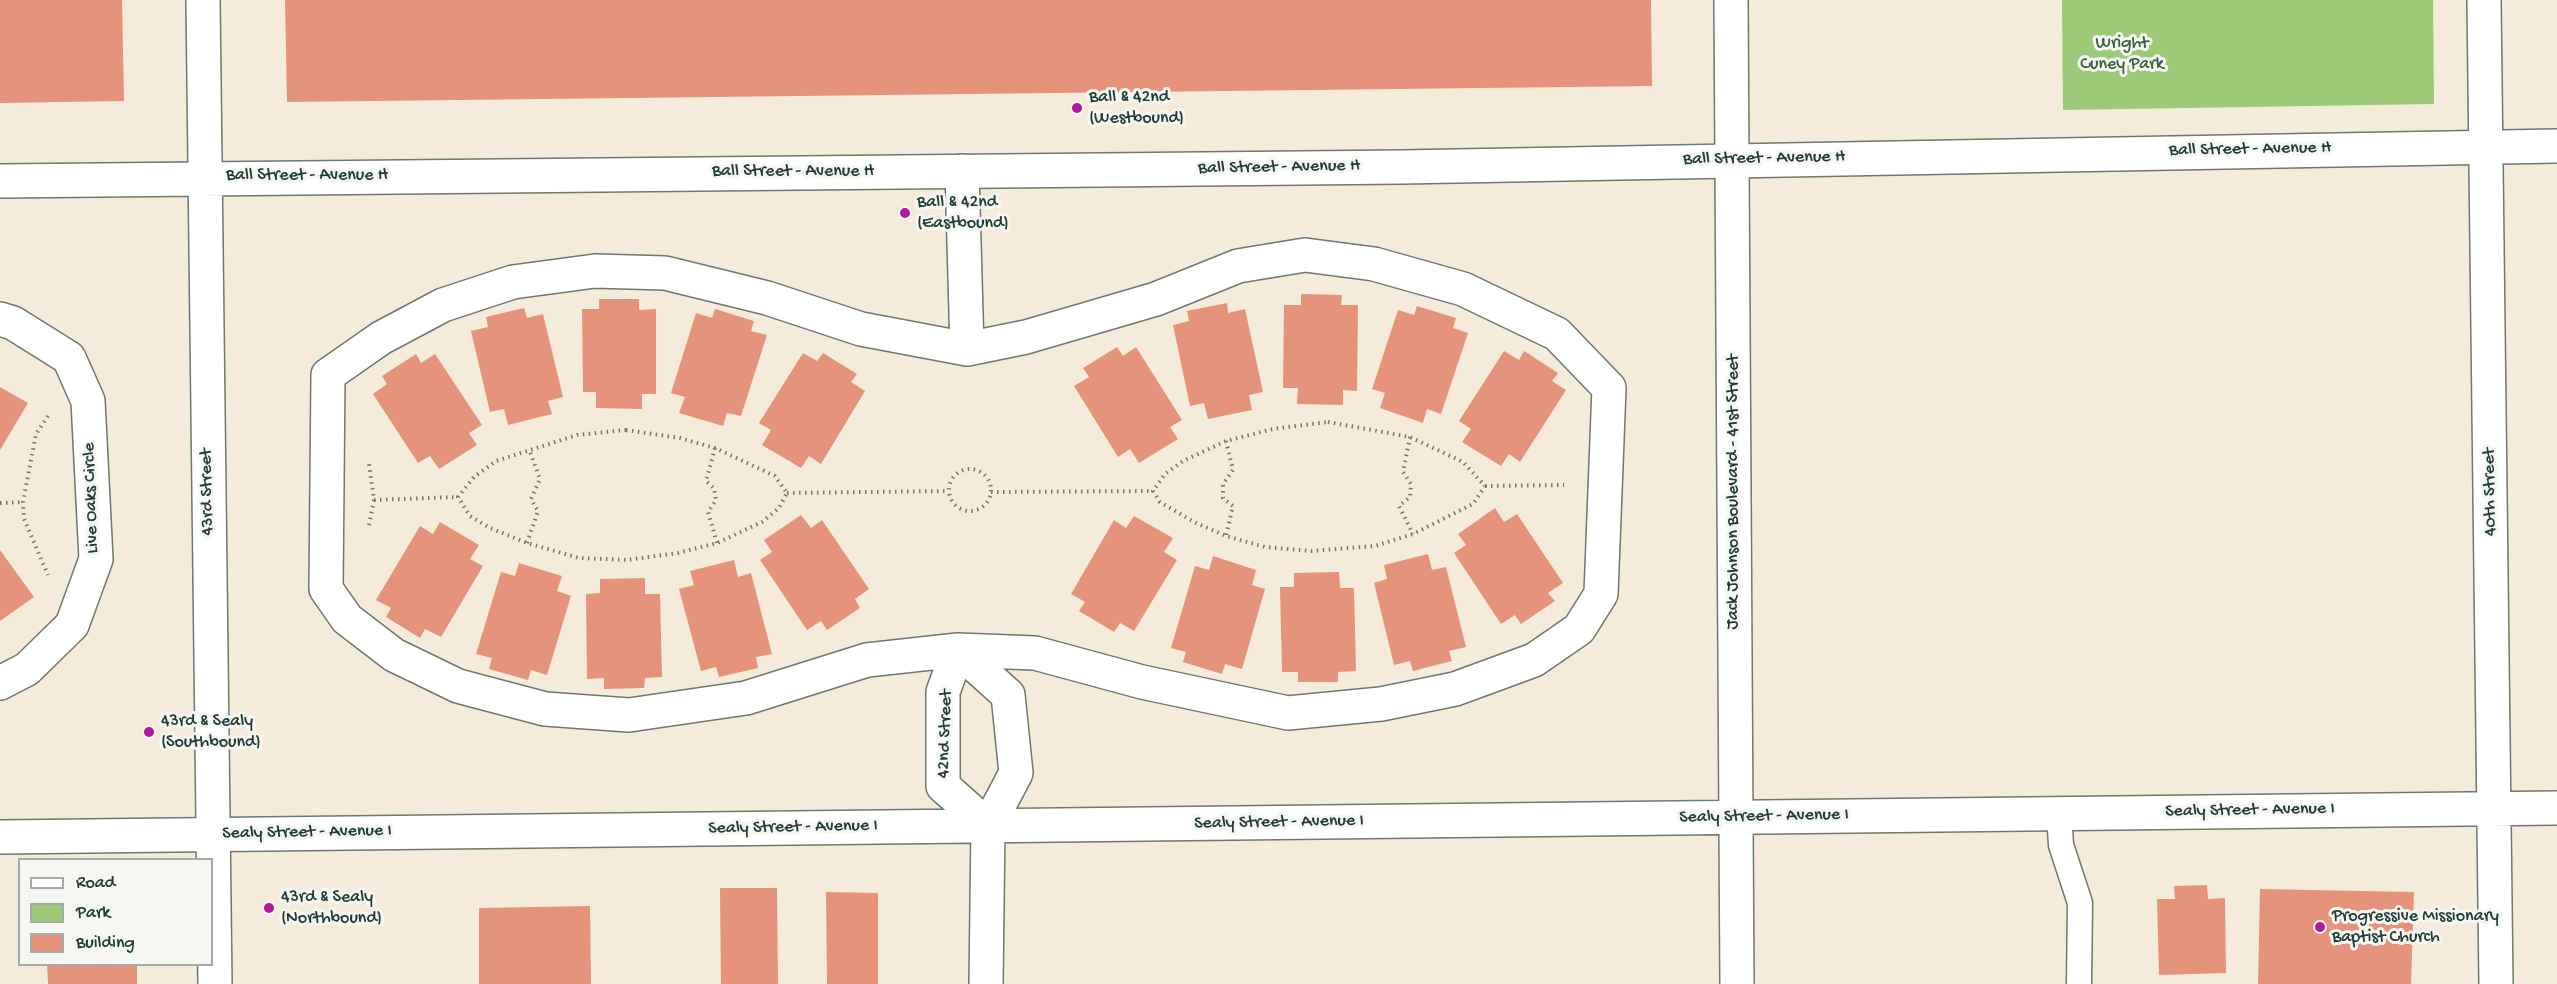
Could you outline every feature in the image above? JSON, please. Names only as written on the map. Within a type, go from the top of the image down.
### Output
[{"type":"street","name":"43rd Street","points":[[203,0],[215,984]]},
{"type":"street","name":"Jack Johnson Boulevard - 41st Street","points":[[1731,0],[1737,984]]},
{"type":"street","name":"40th Street","points":[[2484,0],[2496,984]]},
{"type":"street","name":"Ball Street - Avenue H","points":[[0,181],[204,177],[1402,167],[2557,147]]},
{"type":"street","points":[[962,171],[967,349]]},
{"type":"street","points":[[1305,255],[1374,264],[1462,289],[1557,334],[1609,388],[1601,594],[1579,629],[1534,660],[1455,688],[1381,704],[1288,713],[1142,682],[1035,653],[958,650],[867,660],[746,698],[629,715],[545,709],[458,686],[394,655],[347,619],[326,589],[328,375],[381,338],[443,304],[513,282],[595,271],[665,273],[766,298],[861,329],[967,349],[1026,337],[1156,299],[1238,266],[1305,255]]},
{"type":"street","name":"Live Oaks Circle","points":[[0,319],[13,323],[69,358],[88,401],[96,559],[72,625],[27,669],[0,683]]},
{"type":"street","points":[[958,650],[1008,695],[1016,773],[988,826],[986,984]]},
{"type":"street","name":"42nd Street","points":[[958,650],[943,692],[943,786],[988,826]]},
{"type":"street","name":"Sealy Street - Avenue I","points":[[0,837],[2557,808]]},
{"type":"lane","points":[[2059,813],[2061,845],[2080,903],[2079,984]]},
{"type":"path","points":[[72,625],[24,519],[23,502],[36,434],[77,377]]},
{"type":"path","points":[[1153,491],[1165,474],[1183,461],[1226,441],[1273,429],[1328,422],[1410,437],[1462,462],[1485,486],[1564,485]]},
{"type":"path","points":[[374,500],[458,497],[474,477],[496,461],[577,435],[626,430],[680,438],[715,448],[775,476],[787,493]]},
{"type":"path","points":[[1410,437],[1403,472],[1411,484],[1410,497],[1399,506],[1413,534]]},
{"type":"path","points":[[1226,441],[1233,470],[1222,484],[1223,498],[1233,506],[1226,536]]},
{"type":"path","points":[[715,448],[706,481],[714,488],[716,500],[708,512],[717,543]]},
{"type":"path","points":[[527,543],[538,511],[531,499],[540,479],[529,449]]},
{"type":"path","points":[[970,469],[984,473],[988,478],[991,492],[986,504],[973,511],[967,511],[954,504],[949,491],[952,478],[963,470],[970,469]]},
{"type":"path","points":[[1153,491],[1160,502],[1194,522],[1226,536],[1265,547],[1311,551],[1375,546],[1413,534],[1473,504],[1485,486]]},
{"type":"path","points":[[787,493],[949,491]]},
{"type":"path","points":[[991,492],[1153,491]]},
{"type":"path","points":[[458,497],[470,516],[490,528],[527,543],[579,558],[627,560],[678,553],[717,543],[762,522],[779,508],[787,493]]},
{"type":"path","points":[[0,503],[23,502]]},
{"type":"green space","name":"Wright Cuney Park","points":[[2062,0],[2433,0],[2434,104],[2063,110]]},
{"type":"building","points":[[0,0],[122,0],[124,101],[0,103]]},
{"type":"building","points":[[285,0],[1651,0],[1652,86],[287,102]]},
{"type":"building","points":[[1301,294],[1342,295],[1341,305],[1358,305],[1357,391],[1343,390],[1343,405],[1297,404],[1298,388],[1283,388],[1284,305],[1301,305]]},
{"type":"building","points":[[599,299],[639,299],[639,310],[656,309],[656,394],[642,394],[642,409],[596,408],[596,392],[583,392],[582,309],[599,309]]},
{"type":"building","points":[[1227,303],[1228,313],[1245,309],[1263,392],[1249,395],[1252,410],[1208,419],[1204,403],[1190,406],[1173,325],[1189,321],[1187,311]]},
{"type":"building","points":[[1417,306],[1456,318],[1453,328],[1468,333],[1441,414],[1427,409],[1423,423],[1380,408],[1385,393],[1372,389],[1398,310],[1414,315]]},
{"type":"building","points":[[524,308],[527,318],[543,314],[563,397],[548,401],[552,414],[508,425],[504,409],[490,412],[471,331],[488,327],[486,317]]},
{"type":"building","points":[[715,309],[754,321],[751,331],[767,335],[741,416],[727,413],[723,426],[679,413],[685,397],[671,393],[696,313],[712,318]]},
{"type":"building","points":[[1117,347],[1123,356],[1136,347],[1182,420],[1170,427],[1178,439],[1139,463],[1130,449],[1118,457],[1074,386],[1089,377],[1083,368]]},
{"type":"building","points":[[1504,351],[1519,360],[1524,351],[1558,373],[1552,381],[1566,390],[1520,462],[1509,454],[1501,466],[1462,442],[1471,429],[1459,421]]},
{"type":"building","points":[[803,353],[817,361],[823,353],[857,374],[851,382],[865,391],[821,464],[809,456],[801,468],[762,445],[771,430],[759,423]]},
{"type":"building","points":[[416,354],[421,363],[435,354],[482,425],[469,433],[477,445],[439,469],[430,456],[418,463],[373,394],[387,384],[382,376]]},
{"type":"building","points":[[0,387],[28,403],[0,450]]},
{"type":"building","points":[[1495,508],[1504,522],[1517,514],[1563,583],[1548,593],[1555,601],[1521,624],[1515,615],[1501,624],[1454,553],[1466,545],[1458,534]]},
{"type":"building","points":[[801,515],[811,528],[822,520],[869,589],[855,599],[860,608],[827,630],[821,621],[807,630],[760,560],[772,552],[764,540]]},
{"type":"building","points":[[1134,516],[1173,538],[1164,552],[1177,560],[1134,631],[1120,623],[1114,632],[1079,611],[1085,602],[1071,594],[1114,520],[1126,528]]},
{"type":"building","points":[[440,522],[479,545],[470,559],[483,566],[441,637],[425,629],[420,638],[386,617],[391,608],[376,600],[420,526],[433,534]]},
{"type":"building","points":[[0,550],[34,597],[0,621]]},
{"type":"building","points":[[1428,554],[1432,570],[1446,567],[1466,647],[1449,651],[1452,661],[1413,671],[1410,661],[1394,665],[1374,583],[1387,579],[1384,565]]},
{"type":"building","points":[[1213,556],[1256,570],[1252,585],[1265,589],[1242,669],[1225,664],[1222,674],[1183,662],[1186,652],[1171,648],[1195,566],[1209,570]]},
{"type":"building","points":[[734,560],[738,577],[751,573],[772,654],[756,657],[758,668],[719,677],[716,667],[701,671],[679,589],[694,585],[690,571]]},
{"type":"building","points":[[519,563],[562,576],[557,591],[571,596],[547,675],[531,670],[528,680],[489,669],[492,658],[476,654],[501,572],[515,576]]},
{"type":"building","points":[[1339,572],[1340,588],[1354,588],[1356,671],[1338,672],[1338,682],[1298,682],[1298,672],[1282,672],[1280,587],[1294,587],[1294,573]]},
{"type":"building","points":[[645,578],[645,594],[660,594],[662,677],[645,678],[644,688],[604,689],[604,678],[587,679],[586,594],[600,593],[600,579]]},
{"type":"building","points":[[2207,885],[2208,899],[2225,898],[2226,973],[2159,975],[2157,899],[2175,899],[2174,886]]},
{"type":"building","points":[[720,888],[777,888],[778,984],[721,984]]},
{"type":"building","points":[[2260,889],[2414,892],[2411,984],[2258,984]]},
{"type":"building","points":[[826,892],[878,893],[878,984],[827,984]]},
{"type":"building","points":[[590,906],[591,984],[479,984],[479,908]]},
{"type":"building","points":[[47,966],[137,966],[137,984],[48,984]]},
{"type":"place","name":"Ball & 42nd (Westbound)","points":[[1077,108]]},
{"type":"place","name":"Ball & 42nd (Eastbound)","points":[[905,213]]},
{"type":"place","name":"43rd & Sealy (Southbound)","points":[[149,732]]},
{"type":"place","name":"43rd & Sealy (Northbound)","points":[[269,908]]},
{"type":"place","name":"Progressive Missionary Baptist Church","points":[[2320,927]]}]
